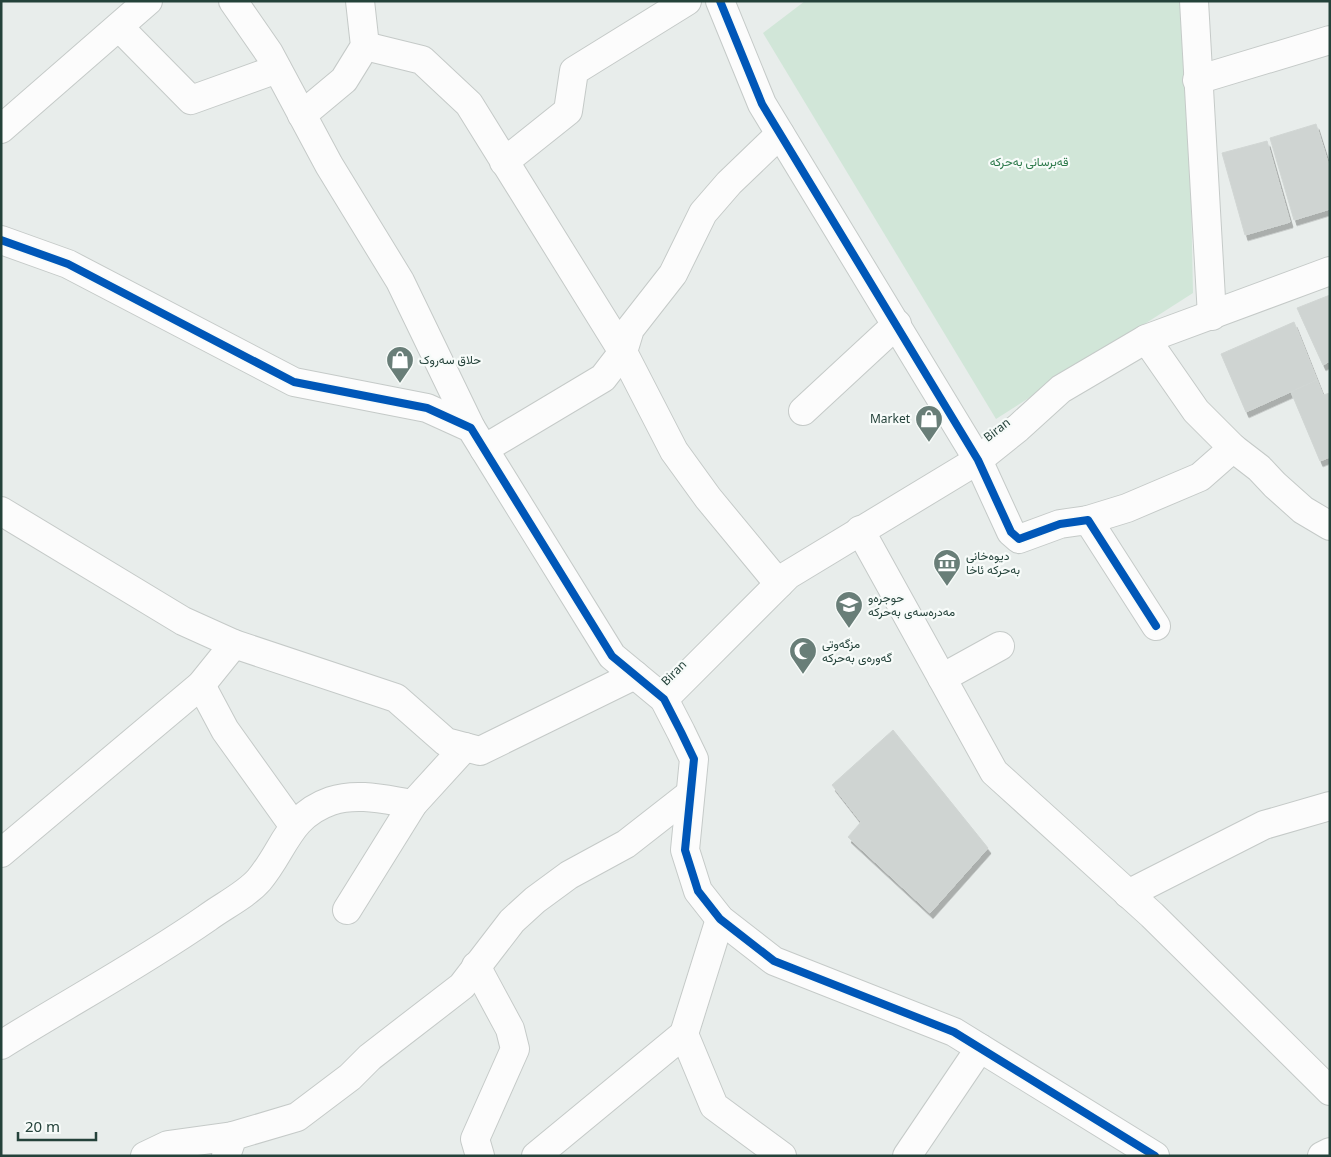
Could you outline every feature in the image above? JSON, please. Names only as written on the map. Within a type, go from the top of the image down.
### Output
[{"type":"street","points":[[1,129],[148,1]]},
{"type":"street","points":[[233,1],[269,53],[329,164],[400,281],[478,438],[612,656],[664,699],[694,759],[685,850],[698,891],[720,919],[774,961],[954,1032],[1156,1156]]},
{"type":"street","points":[[302,115],[344,80],[365,46],[360,1]]},
{"type":"street","points":[[504,162],[568,111],[574,71],[687,1]]},
{"type":"street","points":[[720,1],[762,104],[978,460],[1011,532],[1019,539],[1060,524],[1088,520],[1126,508],[1200,477],[1233,448]]},
{"type":"street","points":[[1194,1],[1197,80],[1212,316]]},
{"type":"street","points":[[119,27],[191,100],[277,69]]},
{"type":"street","points":[[1197,80],[1330,40]]},
{"type":"street","points":[[365,46],[422,60],[468,104],[623,352],[674,451],[708,498],[779,584]]},
{"type":"street","points":[[478,438],[603,378],[623,352],[630,329],[673,274],[703,213],[728,184],[780,134]]},
{"type":"street","points":[[1,240],[68,264],[294,382],[427,408],[478,438]]},
{"type":"street","name":"Biran","points":[[664,699],[788,575],[978,460],[1018,428],[1061,389],[1146,339],[1330,272]]},
{"type":"street","points":[[803,411],[897,324]]},
{"type":"street","points":[[1146,339],[1196,411],[1233,448],[1259,468],[1275,485],[1304,510],[1330,526]]},
{"type":"street","points":[[1,511],[183,621],[234,644],[396,698],[446,742],[480,751],[635,675]]},
{"type":"street","points":[[1088,520],[1156,626]]},
{"type":"street","points":[[860,530],[994,772],[1128,894],[1330,1090]]},
{"type":"street","points":[[1,853],[201,685],[234,644]]},
{"type":"street","points":[[942,678],[1000,646]]},
{"type":"street","points":[[201,685],[225,730],[293,825]]},
{"type":"street","points":[[347,910],[413,804],[465,747]]},
{"type":"street","points":[[145,1156],[168,1145],[230,1146],[297,1116],[350,1077],[370,1057],[462,986],[512,921],[535,900],[569,875],[626,844],[690,794]]},
{"type":"street","points":[[1,1045],[163,949],[258,881],[293,825],[308,813],[331,801],[363,796],[413,804]]},
{"type":"street","points":[[1128,894],[1264,825],[1330,806]]},
{"type":"street","points":[[536,1156],[684,1034],[720,919]]},
{"type":"street","points":[[476,966],[510,1029],[515,1049],[475,1139],[480,1156]]},
{"type":"street","points":[[684,1034],[714,1106],[782,1156]]},
{"type":"street","points":[[907,1156],[980,1048]]},
{"type":"street","points":[[1322,1156],[1330,1152]]},
{"type":"green space","name":"قەبرسانی بەحرکە","points":[[805,1],[1187,1],[1193,293],[996,419],[763,33]]},
{"type":"building","points":[[1316,124],[1330,169],[1330,209],[1294,220],[1270,138]]},
{"type":"building","points":[[1267,141],[1290,222],[1245,235],[1222,153]]},
{"type":"building","points":[[1330,295],[1330,361],[1323,365],[1297,308]]},
{"type":"building","points":[[1294,322],[1317,380],[1246,412],[1221,354]]},
{"type":"building","points":[[1317,380],[1323,395],[1330,393],[1330,457],[1320,461],[1291,392]]},
{"type":"building","points":[[893,730],[988,848],[930,913],[848,837],[861,822],[832,785]]},
{"type":"cycle path","points":[[720,1],[762,104],[978,460],[1011,532],[1019,539],[1060,524],[1088,520],[1156,626]]},
{"type":"cycle path","points":[[1,240],[68,264],[294,382],[427,408],[471,428],[612,656],[664,699],[681,732],[694,759],[685,850],[698,891],[720,919],[774,961],[954,1032],[1155,1156]]},
{"type":"place","name":"حلاق سەروک","points":[[400,384]]},
{"type":"place","name":"Market","points":[[929,443]]},
{"type":"place","name":"دیوەخانی بەحرکە ئاخا","points":[[947,587]]},
{"type":"place","name":"حوجره‌و مه‌دره‌سه‌ی به‌حرکه","points":[[849,629]]},
{"type":"place","name":"مزگەوتی گەورەی بەحرکە","points":[[803,675]]}]
